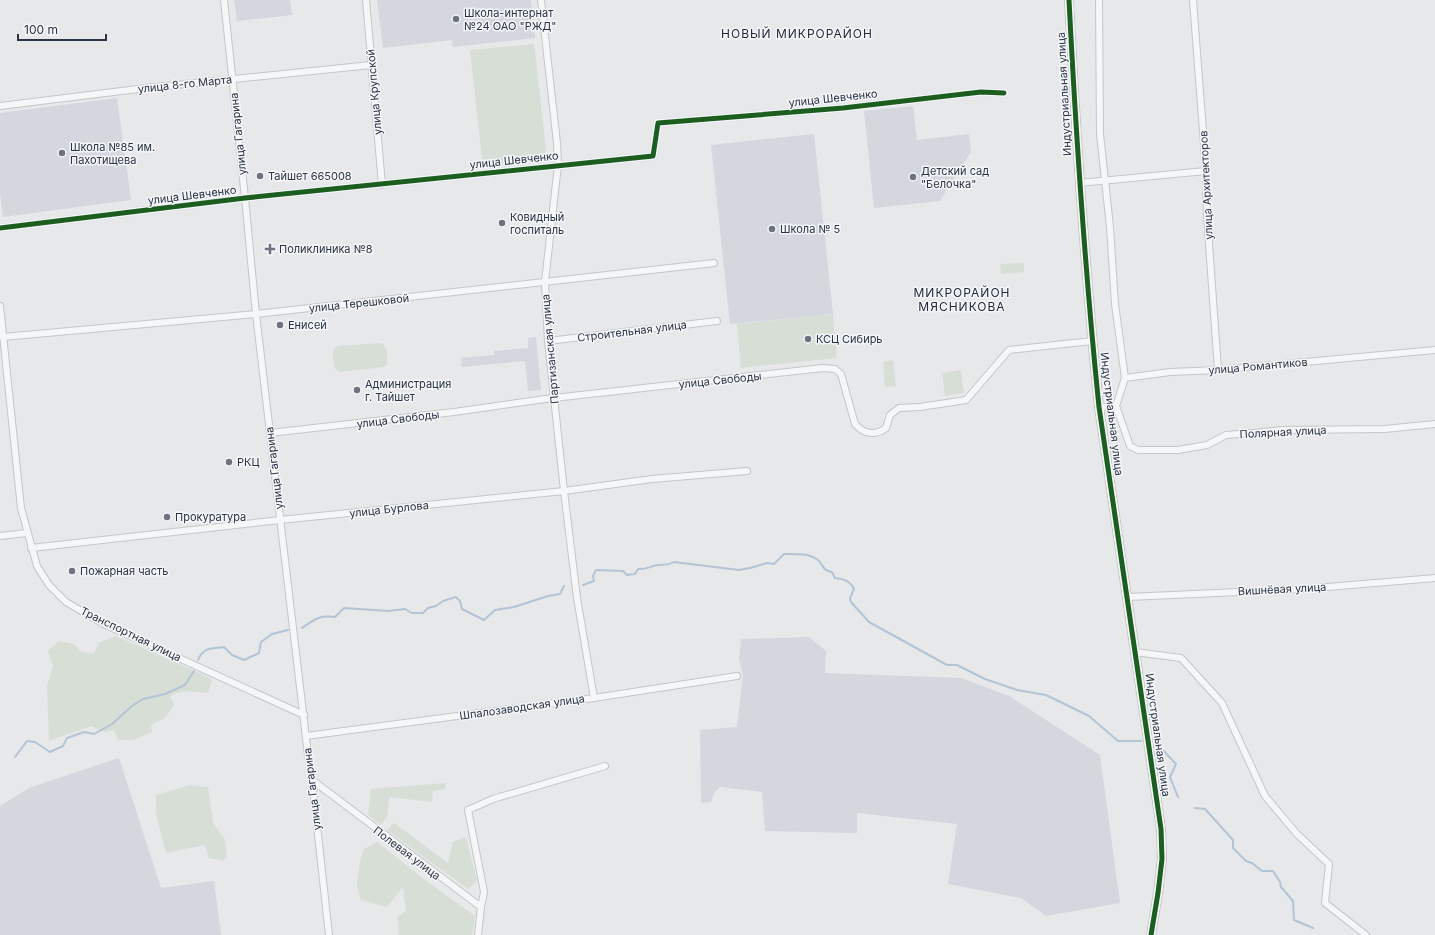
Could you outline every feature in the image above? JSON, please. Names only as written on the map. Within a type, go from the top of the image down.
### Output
[{"type":"street","name":"улица Гагарина","points":[[224,0],[256,314],[312,780],[329,935]]},
{"type":"street","name":"улица Крупской","points":[[366,0],[382,185]]},
{"type":"street","name":"Партизанская улица","points":[[541,0],[558,143],[558,166],[545,282],[548,341],[577,598],[594,698]]},
{"type":"street","name":"Индустриальная улица","points":[[1069,0],[1079,183],[1099,407],[1161,829],[1162,859],[1151,935]]},
{"type":"street","name":"Индустриальная улица","points":[[1099,0],[1101,59],[1100,134],[1115,304],[1125,378]]},
{"type":"street","name":"улица Архитекторов","points":[[1193,0],[1206,171],[1218,370]]},
{"type":"street","name":"улица 8-го Марта","points":[[0,106],[146,88],[371,65]]},
{"type":"street","name":"улица Шевченко","points":[[0,228],[245,198],[653,156],[658,123],[842,108],[981,92],[1004,93]]},
{"type":"street","points":[[1079,183],[1206,171]]},
{"type":"street","name":"улица Терешковой","points":[[3,337],[256,314],[714,263]]},
{"type":"street","name":"Транспортная улица","points":[[0,306],[21,508],[37,566],[48,585],[66,602],[104,624],[304,715]]},
{"type":"street","name":"Строительная улица","points":[[548,341],[717,322]]},
{"type":"street","name":"улица Свободы","points":[[270,433],[454,412],[554,398],[823,368],[835,370],[841,374],[855,424],[859,429],[869,434],[878,433],[886,428],[890,415],[899,408],[920,408],[966,400],[1009,350],[1092,341]]},
{"type":"street","name":"улица Романтиков","points":[[1125,378],[1170,372],[1218,370],[1435,350]]},
{"type":"street","points":[[1099,407],[1116,406],[1125,378]]},
{"type":"street","name":"Полярная улица","points":[[1116,406],[1130,446],[1138,450],[1178,450],[1207,445],[1226,435],[1283,430],[1385,429],[1435,424]]},
{"type":"street","name":"улица Бурлова","points":[[31,548],[280,520],[564,491],[652,479],[747,471]]},
{"type":"street","points":[[0,536],[27,534]]},
{"type":"street","name":"Вишнёвая улица","points":[[1128,597],[1303,589],[1435,578]]},
{"type":"street","points":[[1135,652],[1181,658],[1222,703],[1265,796],[1297,834],[1329,864],[1325,903],[1366,935]]},
{"type":"street","name":"Шпалозаводская улица","points":[[306,736],[594,698],[737,676]]},
{"type":"street","points":[[478,935],[484,892],[468,810],[493,799],[605,766]]},
{"type":"street","name":"Полевая улица","points":[[312,780],[481,907]]},
{"type":"shaded area","points":[[234,0],[290,0],[292,15],[237,21]]},
{"type":"shaded area","name":"Школа-интернат №24 ОАО \"РЖД\"","points":[[377,0],[531,0],[535,38],[453,47],[452,40],[383,48]]},
{"type":"shaded area","points":[[534,44],[547,159],[483,166],[470,50]]},
{"type":"shaded area","name":"Школа №85 им. Пахотищева","points":[[117,98],[131,200],[3,217],[0,193],[0,113]]},
{"type":"shaded area","name":"Детский сад \"Белочка\"","points":[[913,106],[917,140],[969,134],[971,152],[940,201],[874,208],[864,111]]},
{"type":"shaded area","name":"Школа № 5","points":[[814,134],[833,314],[730,324],[711,145]]},
{"type":"shaded area","points":[[1000,264],[1024,264],[1023,272],[1001,274]]},
{"type":"shaded area","points":[[833,314],[837,358],[741,368],[737,324]]},
{"type":"shaded area","points":[[536,337],[541,390],[528,391],[525,361],[462,367],[461,358],[494,355],[494,351],[528,348],[528,338]]},
{"type":"shaded area","points":[[380,343],[385,346],[387,351],[387,364],[384,367],[339,372],[334,367],[333,353],[338,346]]},
{"type":"shaded area","points":[[893,360],[896,386],[885,387],[883,362]]},
{"type":"shaded area","points":[[961,370],[964,393],[945,396],[942,373]]},
{"type":"shaded area","points":[[116,636],[212,679],[208,693],[179,692],[170,696],[174,705],[165,718],[151,725],[152,732],[133,740],[118,740],[114,730],[105,732],[91,726],[49,741],[47,686],[53,667],[48,651],[59,641],[74,644],[80,651],[94,654],[99,643]]},
{"type":"shaded area","points":[[809,637],[826,651],[825,673],[961,678],[1009,696],[1100,755],[1120,903],[1046,916],[1021,898],[948,884],[957,824],[857,813],[857,833],[765,831],[762,792],[720,787],[714,793],[711,802],[701,803],[700,730],[737,727],[743,675],[739,659],[741,639]]},
{"type":"shaded area","points":[[119,758],[161,888],[214,881],[221,935],[0,935],[0,806],[29,788]]},
{"type":"shaded area","points":[[446,783],[445,789],[433,791],[432,802],[389,797],[387,817],[381,825],[368,815],[371,789]]},
{"type":"shaded area","points":[[190,785],[208,787],[213,823],[225,840],[227,856],[223,861],[209,858],[205,845],[166,853],[156,814],[156,795]]},
{"type":"shaded area","points":[[394,823],[448,863],[453,842],[466,837],[477,881],[468,889],[387,830]]},
{"type":"shaded area","points":[[377,842],[425,880],[475,916],[472,935],[399,935],[397,917],[406,911],[403,887],[387,907],[361,900],[357,886],[360,862],[364,849]]},
{"type":"waterway","points":[[583,585],[594,581],[593,576],[596,570],[623,571],[627,575],[635,574],[638,569],[674,562],[739,570],[767,563],[774,564],[784,554],[801,554],[810,556],[818,560],[825,569],[832,572],[835,578],[844,580],[851,584],[854,589],[850,598],[851,602],[869,622],[947,665],[957,665],[985,679],[1017,690],[1046,695],[1089,716],[1118,741],[1141,741]]},
{"type":"waterway","points":[[302,628],[317,618],[335,617],[344,608],[388,611],[405,609],[412,613],[423,613],[428,608],[456,597],[460,601],[462,609],[484,620],[495,610],[514,607],[548,596],[560,594],[564,586]]},
{"type":"waterway","points":[[198,660],[202,653],[208,649],[224,647],[232,655],[244,660],[259,653],[261,642],[272,634],[288,630]]},
{"type":"waterway","points":[[15,757],[27,741],[35,742],[50,752],[63,746],[67,738],[84,732],[94,734],[112,724],[132,706],[143,699],[165,694],[185,685],[194,671]]},
{"type":"waterway","points":[[1158,745],[1176,764],[1170,777],[1178,797]]},
{"type":"waterway","points":[[1195,808],[1205,809],[1233,840],[1233,848],[1246,861],[1252,863],[1262,871],[1273,871],[1280,882],[1281,887],[1293,901],[1294,920],[1313,928]]},
{"type":"cycle path","points":[[1069,0],[1081,204],[1099,407],[1161,829],[1162,859],[1151,935]]},
{"type":"cycle path","points":[[0,228],[245,198],[653,156],[658,123],[843,108],[981,92],[1004,93]]},
{"type":"place","name":"Школа-интернат №24 ОАО \"РЖД\"","points":[[456,19]]},
{"type":"place","name":"Школа №85 им. Пахотищева","points":[[62,153]]},
{"type":"place","name":"Тайшет 665008","points":[[260,176]]},
{"type":"place","name":"Детский сад \"Белочка\"","points":[[913,177]]},
{"type":"place","name":"Ковидный госпиталь","points":[[502,223]]},
{"type":"place","name":"Школа № 5","points":[[772,229]]},
{"type":"place","name":"Поликлиника №8","points":[[270,249]]},
{"type":"place","name":"Енисей","points":[[280,325]]},
{"type":"place","name":"КСЦ Сибирь","points":[[808,339]]},
{"type":"place","name":"Администрация г. Тайшет","points":[[357,390]]},
{"type":"place","name":"РКЦ","points":[[229,462]]},
{"type":"place","name":"Прокуратура","points":[[167,517]]},
{"type":"place","name":"Пожарная часть","points":[[72,571]]},
{"type":"district","name":"НОВЫЙ МИКРОРАЙОН","points":[[797,33]]},
{"type":"district","name":"МИКРОРАЙОН МЯСНИКОВА","points":[[962,299]]}]
